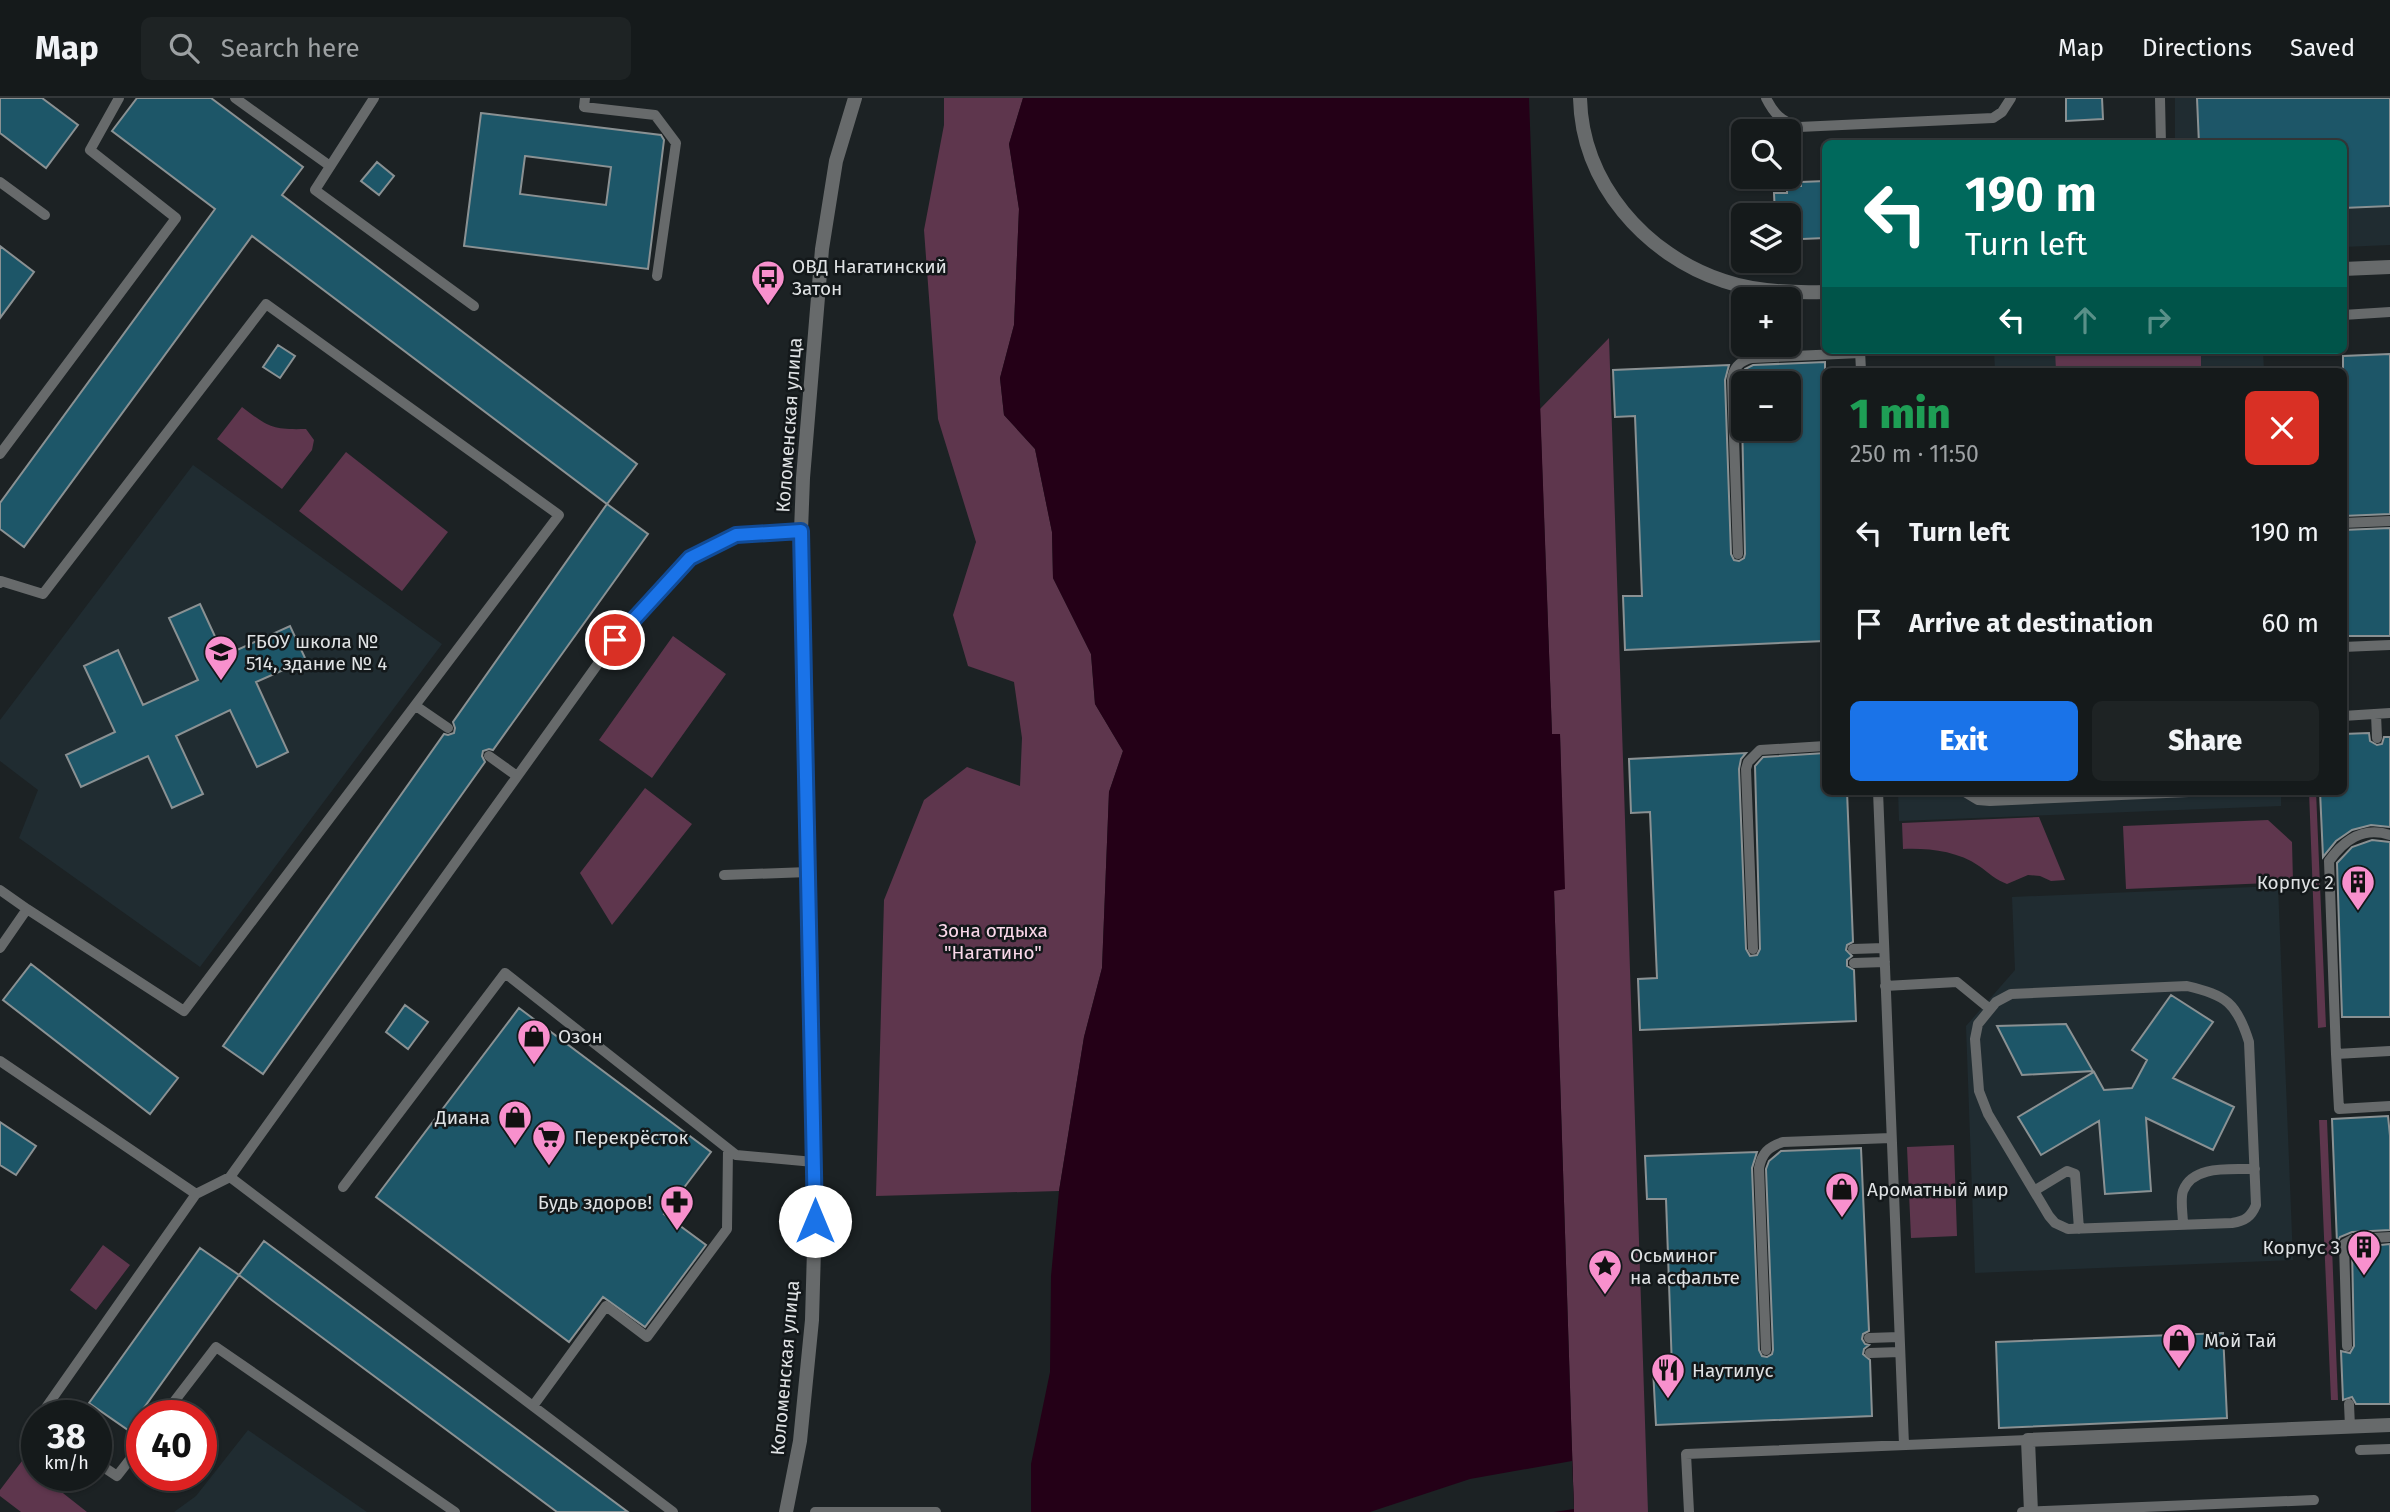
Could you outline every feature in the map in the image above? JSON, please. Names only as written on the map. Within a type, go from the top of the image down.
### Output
[{"type":"street","name":"Коломенская улица","points":[[786,1512],[800,1441],[812,1320],[814,1162],[801,531],[803,478],[822,249],[836,161],[855,98]]},
{"type":"street","points":[[1580,98],[1586,141],[1606,188],[1621,210],[1657,247],[1702,274],[1726,282],[1786,292],[1822,292]]},
{"type":"street","points":[[2347,269],[2390,267]]},
{"type":"street","points":[[2031,1512],[2028,1440],[2390,1425]]},
{"type":"lane","points":[[235,98],[330,166]]},
{"type":"lane","points":[[374,98],[315,190],[474,306]]},
{"type":"lane","points":[[585,98],[584,107],[655,115],[676,143],[657,276]]},
{"type":"lane","points":[[1766,98],[1774,113],[1784,122],[1799,127],[1993,118],[2002,112],[2011,98]]},
{"type":"lane","points":[[2160,98],[2161,140]]},
{"type":"lane","points":[[0,453],[176,218],[90,150],[116,99]]},
{"type":"lane","points":[[0,182],[45,215]]},
{"type":"lane","points":[[0,583],[1,581],[43,594],[266,304],[559,514],[184,1011],[0,890]]},
{"type":"lane","points":[[2347,314],[2390,312]]},
{"type":"lane","points":[[1738,554],[1732,380],[1735,368],[1744,360],[1752,358],[1822,353]]},
{"type":"lane","points":[[2347,523],[2390,521]]},
{"type":"lane","points":[[51,1400],[196,1194],[230,1177],[615,640],[690,558],[736,535],[801,531]]},
{"type":"lane","points":[[2347,647],[2390,645]]},
{"type":"lane","points":[[416,706],[448,728]]},
{"type":"lane","points":[[2347,716],[2390,713]]},
{"type":"lane","points":[[2376,714],[2377,738]]},
{"type":"lane","points":[[1753,949],[1746,769],[1748,762],[1760,750],[1822,746]]},
{"type":"lane","points":[[489,756],[517,776]]},
{"type":"lane","points":[[1878,795],[1904,1445]]},
{"type":"lane","points":[[1970,795],[1990,802],[2131,795]]},
{"type":"lane","points":[[2390,835],[2382,832],[2361,834],[2340,845],[2329,861],[2339,1109],[2390,1106]]},
{"type":"lane","points":[[724,875],[808,872]]},
{"type":"lane","points":[[0,948],[27,909]]},
{"type":"lane","points":[[1853,949],[1884,948]]},
{"type":"lane","points":[[1854,963],[1885,962]]},
{"type":"lane","points":[[343,1187],[505,972],[736,1155],[814,1162]]},
{"type":"lane","points":[[1885,986],[1957,982],[1990,1009]]},
{"type":"lane","points":[[2187,986],[2214,992],[2228,1002],[2242,1020],[2249,1042],[2256,1205],[2249,1217],[2232,1223],[2079,1229],[2068,1229],[2055,1223],[1988,1114],[1979,1091],[1976,1030],[1981,1018],[1990,1009],[2004,997],[2020,993],[2187,986]]},
{"type":"lane","points":[[2336,1055],[2390,1052]]},
{"type":"lane","points":[[0,1061],[196,1194]]},
{"type":"lane","points":[[1766,1350],[1759,1168],[1761,1158],[1773,1145],[1783,1142],[1891,1138]]},
{"type":"lane","points":[[533,1406],[606,1307],[647,1337],[727,1229],[728,1149]]},
{"type":"lane","points":[[2183,1224],[2182,1193],[2188,1181],[2197,1174],[2255,1169]]},
{"type":"lane","points":[[2034,1191],[2067,1171],[2075,1174],[2079,1229]]},
{"type":"lane","points":[[230,1177],[673,1512]]},
{"type":"lane","points":[[2347,1346],[2344,1244],[2353,1239],[2390,1237]]},
{"type":"lane","points":[[1869,1338],[1899,1337]]},
{"type":"lane","points":[[175,1400],[216,1347],[455,1512]]},
{"type":"lane","points":[[1870,1353],[1900,1352]]},
{"type":"lane","points":[[2349,1405],[2350,1427]]},
{"type":"lane","points":[[1689,1512],[1686,1454],[2028,1440]]},
{"type":"lane","points":[[2360,1450],[2390,1449]]},
{"type":"lane","points":[[112,1473],[117,1476],[126,1464]]},
{"type":"lane","points":[[2022,1512],[2314,1500]]},
{"type":"lane","points":[[815,1512],[936,1512]]},
{"type":"shaded area","points":[[1023,98],[1529,98],[1552,734],[1560,734],[1565,889],[1554,891],[1574,1512],[1031,1512],[1031,1464],[1050,1372],[1051,1276],[1059,1191],[1084,1037],[1102,968],[1109,792],[1123,751],[1095,704],[1091,654],[1053,578],[1052,532],[1035,449],[1004,415],[1000,378],[1014,325],[1019,209],[1009,144]]},
{"type":"shaded area","points":[[2175,98],[2390,98],[2390,245],[2347,247],[2347,140],[2175,140]]},
{"type":"shaded area","points":[[1994,354],[2263,354],[2264,368],[1995,368]]},
{"type":"shaded area","name":"ГБОУ школа № 514, здание № 4","points":[[193,465],[442,644],[200,967],[19,838],[38,790],[0,761],[0,720]]},
{"type":"shaded area","points":[[1898,795],[2281,795],[2281,806],[1899,821]]},
{"type":"shaded area","points":[[2278,886],[2293,1260],[1975,1273],[1966,1026],[2015,970],[2012,897]]},
{"type":"shaded area","points":[[248,1430],[367,1512],[174,1512],[200,1491],[217,1491],[217,1469]]},
{"type":"green space","name":"Зона отдыха \"Нагатино\"","points":[[944,98],[1023,98],[1009,144],[1019,209],[1014,325],[1000,378],[1004,415],[1035,449],[1052,532],[1053,578],[1091,654],[1095,704],[1123,751],[1109,792],[1102,968],[1084,1037],[1059,1191],[876,1196],[884,900],[924,800],[967,767],[1020,786],[1022,738],[1014,682],[968,666],[953,615],[976,542],[938,419],[924,230],[944,125]]},
{"type":"green space","points":[[1609,338],[1648,1512],[1574,1512],[1554,890],[1564,889],[1560,734],[1552,735],[1540,409]]},
{"type":"green space","points":[[2055,354],[2201,354],[2201,368],[2056,368]]},
{"type":"green space","points":[[242,407],[271,426],[306,429],[314,440],[312,450],[282,489],[217,439]]},
{"type":"green space","points":[[346,452],[448,532],[402,591],[299,511]]},
{"type":"green space","points":[[673,636],[726,674],[652,778],[599,740]]},
{"type":"green space","points":[[645,788],[692,824],[612,925],[580,873]]},
{"type":"green space","points":[[2309,795],[2316,795],[2326,1027],[2318,1028]]},
{"type":"green space","points":[[2039,817],[2065,880],[2051,881],[2028,875],[2007,884],[1962,857],[1933,850],[1903,849],[1902,823]]},
{"type":"green space","points":[[2268,820],[2292,842],[2293,882],[2126,889],[2123,826]]},
{"type":"green space","points":[[2319,1120],[2327,1120],[2338,1400],[2331,1400]]},
{"type":"green space","points":[[1954,1145],[1957,1236],[1911,1238],[1907,1147]]},
{"type":"green space","points":[[103,1245],[130,1265],[96,1310],[70,1290]]},
{"type":"green space","points":[[21,1462],[21,1491],[60,1491],[87,1512],[21,1512],[0,1496],[0,1490]]},
{"type":"pier","points":[[1572,1461],[1574,1509],[1554,1512],[1370,1512],[1470,1479]]},
{"type":"building","points":[[0,98],[42,98],[78,125],[46,168],[0,133]]},
{"type":"building","points":[[137,98],[211,98],[303,167],[282,195],[637,464],[607,504],[252,236],[24,547],[0,529],[0,503],[215,209],[112,131]]},
{"type":"building","points":[[2066,98],[2102,98],[2103,119],[2066,121]]},
{"type":"building","points":[[2197,98],[2390,98],[2390,206],[2347,208],[2347,140],[2199,140]]},
{"type":"building","points":[[481,113],[661,135],[664,140],[648,269],[464,246]],"holes":[[[525,156],[611,167],[606,205],[520,194]]]},
{"type":"building","points":[[377,162],[394,176],[379,195],[361,181]]},
{"type":"building","points":[[1822,181],[1822,238],[1802,239],[1801,203],[1774,203],[1774,193],[1787,193],[1787,189],[1801,189],[1801,182]]},
{"type":"building","points":[[0,246],[34,272],[0,318]]},
{"type":"building","points":[[278,345],[295,356],[280,378],[263,367]]},
{"type":"building","points":[[2390,354],[2390,514],[2347,516],[2347,368],[2343,368],[2343,356]]},
{"type":"building","points":[[1825,362],[1825,368],[1822,368],[1822,641],[1625,650],[1623,596],[1642,596],[1635,416],[1615,417],[1613,370],[1729,365],[1725,380],[1731,554],[1734,560],[1739,561],[1745,554],[1742,441],[1801,441],[1801,371],[1743,371],[1753,365]]},
{"type":"building","points":[[607,504],[648,534],[493,750],[483,751],[485,762],[263,1074],[223,1046],[444,734],[454,733],[453,722]]},
{"type":"building","points":[[2390,528],[2390,636],[2347,636],[2347,530]]},
{"type":"building","points":[[200,604],[224,656],[290,626],[306,660],[256,682],[288,752],[257,767],[230,710],[176,736],[203,794],[172,808],[148,756],[81,787],[66,755],[115,732],[84,666],[118,650],[143,705],[198,680],[169,618]]},
{"type":"building","points":[[2369,733],[2370,741],[2377,745],[2382,744],[2384,737],[2390,737],[2390,827],[2371,825],[2352,830],[2336,841],[2323,857],[2320,795],[2347,795],[2347,734]]},
{"type":"building","points":[[1746,753],[1741,759],[1739,769],[1746,949],[1750,956],[1757,955],[1760,949],[1755,766],[1763,757],[1822,753],[1822,795],[1847,795],[1853,942],[1847,945],[1846,950],[1852,956],[1847,960],[1847,966],[1854,970],[1856,1021],[1640,1030],[1638,979],[1657,978],[1650,812],[1631,813],[1629,759]]},
{"type":"building","points":[[2372,840],[2390,842],[2390,1017],[2342,1017],[2337,863],[2352,847]]},
{"type":"building","points":[[31,964],[178,1078],[150,1114],[3,1000]]},
{"type":"building","points":[[2171,995],[2213,1022],[2173,1078],[2234,1107],[2213,1150],[2146,1118],[2151,1191],[2105,1194],[2099,1121],[2041,1155],[2018,1117],[2094,1072],[2104,1090],[2132,1088],[2147,1060],[2132,1050]]},
{"type":"building","points":[[405,1005],[428,1022],[408,1049],[386,1032]]},
{"type":"building","name":"Перекрёсток","points":[[519,1008],[711,1152],[664,1214],[706,1245],[645,1327],[603,1297],[569,1342],[376,1197]]},
{"type":"building","points":[[2066,1024],[2093,1071],[2022,1075],[1997,1026]]},
{"type":"building","points":[[2388,1116],[2390,1230],[2352,1232],[2340,1237],[2337,1243],[2332,1119]]},
{"type":"building","points":[[0,1122],[36,1146],[16,1175],[0,1165]]},
{"type":"building","points":[[1861,1148],[1869,1331],[1863,1334],[1862,1339],[1869,1345],[1863,1354],[1870,1360],[1872,1416],[1656,1425],[1653,1369],[1672,1368],[1666,1199],[1647,1199],[1645,1156],[1757,1152],[1752,1168],[1759,1350],[1762,1356],[1767,1357],[1773,1350],[1766,1169],[1769,1161],[1781,1151]]},
{"type":"building","points":[[264,1241],[628,1512],[557,1512],[273,1301],[239,1275]]},
{"type":"building","points":[[2390,1244],[2390,1404],[2356,1404],[2352,1397],[2343,1400],[2341,1351],[2350,1353],[2354,1346],[2352,1248]]},
{"type":"building","points":[[200,1248],[239,1275],[149,1400],[126,1400],[126,1429],[112,1419],[112,1400],[91,1400]]},
{"type":"building","points":[[2223,1333],[2227,1418],[1999,1428],[1996,1342]]},
{"type":"place","name":"ОВД Нагатинский Затон","points":[[768,307]]},
{"type":"place","name":"ГБОУ школа № 514, здание № 4","points":[[221,682]]},
{"type":"place","name":"Корпус 2","points":[[2358,912]]},
{"type":"place","name":"Озон","points":[[534,1066]]},
{"type":"place","name":"Диана","points":[[515,1147]]},
{"type":"place","name":"Перекрёсток","points":[[549,1167]]},
{"type":"place","name":"Ароматный мир","points":[[1842,1219]]},
{"type":"place","name":"Будь здоров!","points":[[677,1232]]},
{"type":"place","name":"Корпус 3","points":[[2364,1277]]},
{"type":"place","name":"Осьминог на асфальте","points":[[1605,1296]]},
{"type":"place","name":"Мой Тай","points":[[2179,1370]]},
{"type":"place","name":"Наутилус","points":[[1668,1400]]},
{"type":"route","points":[[615,640],[690,558],[736,535],[801,531],[815,1221]]}]
